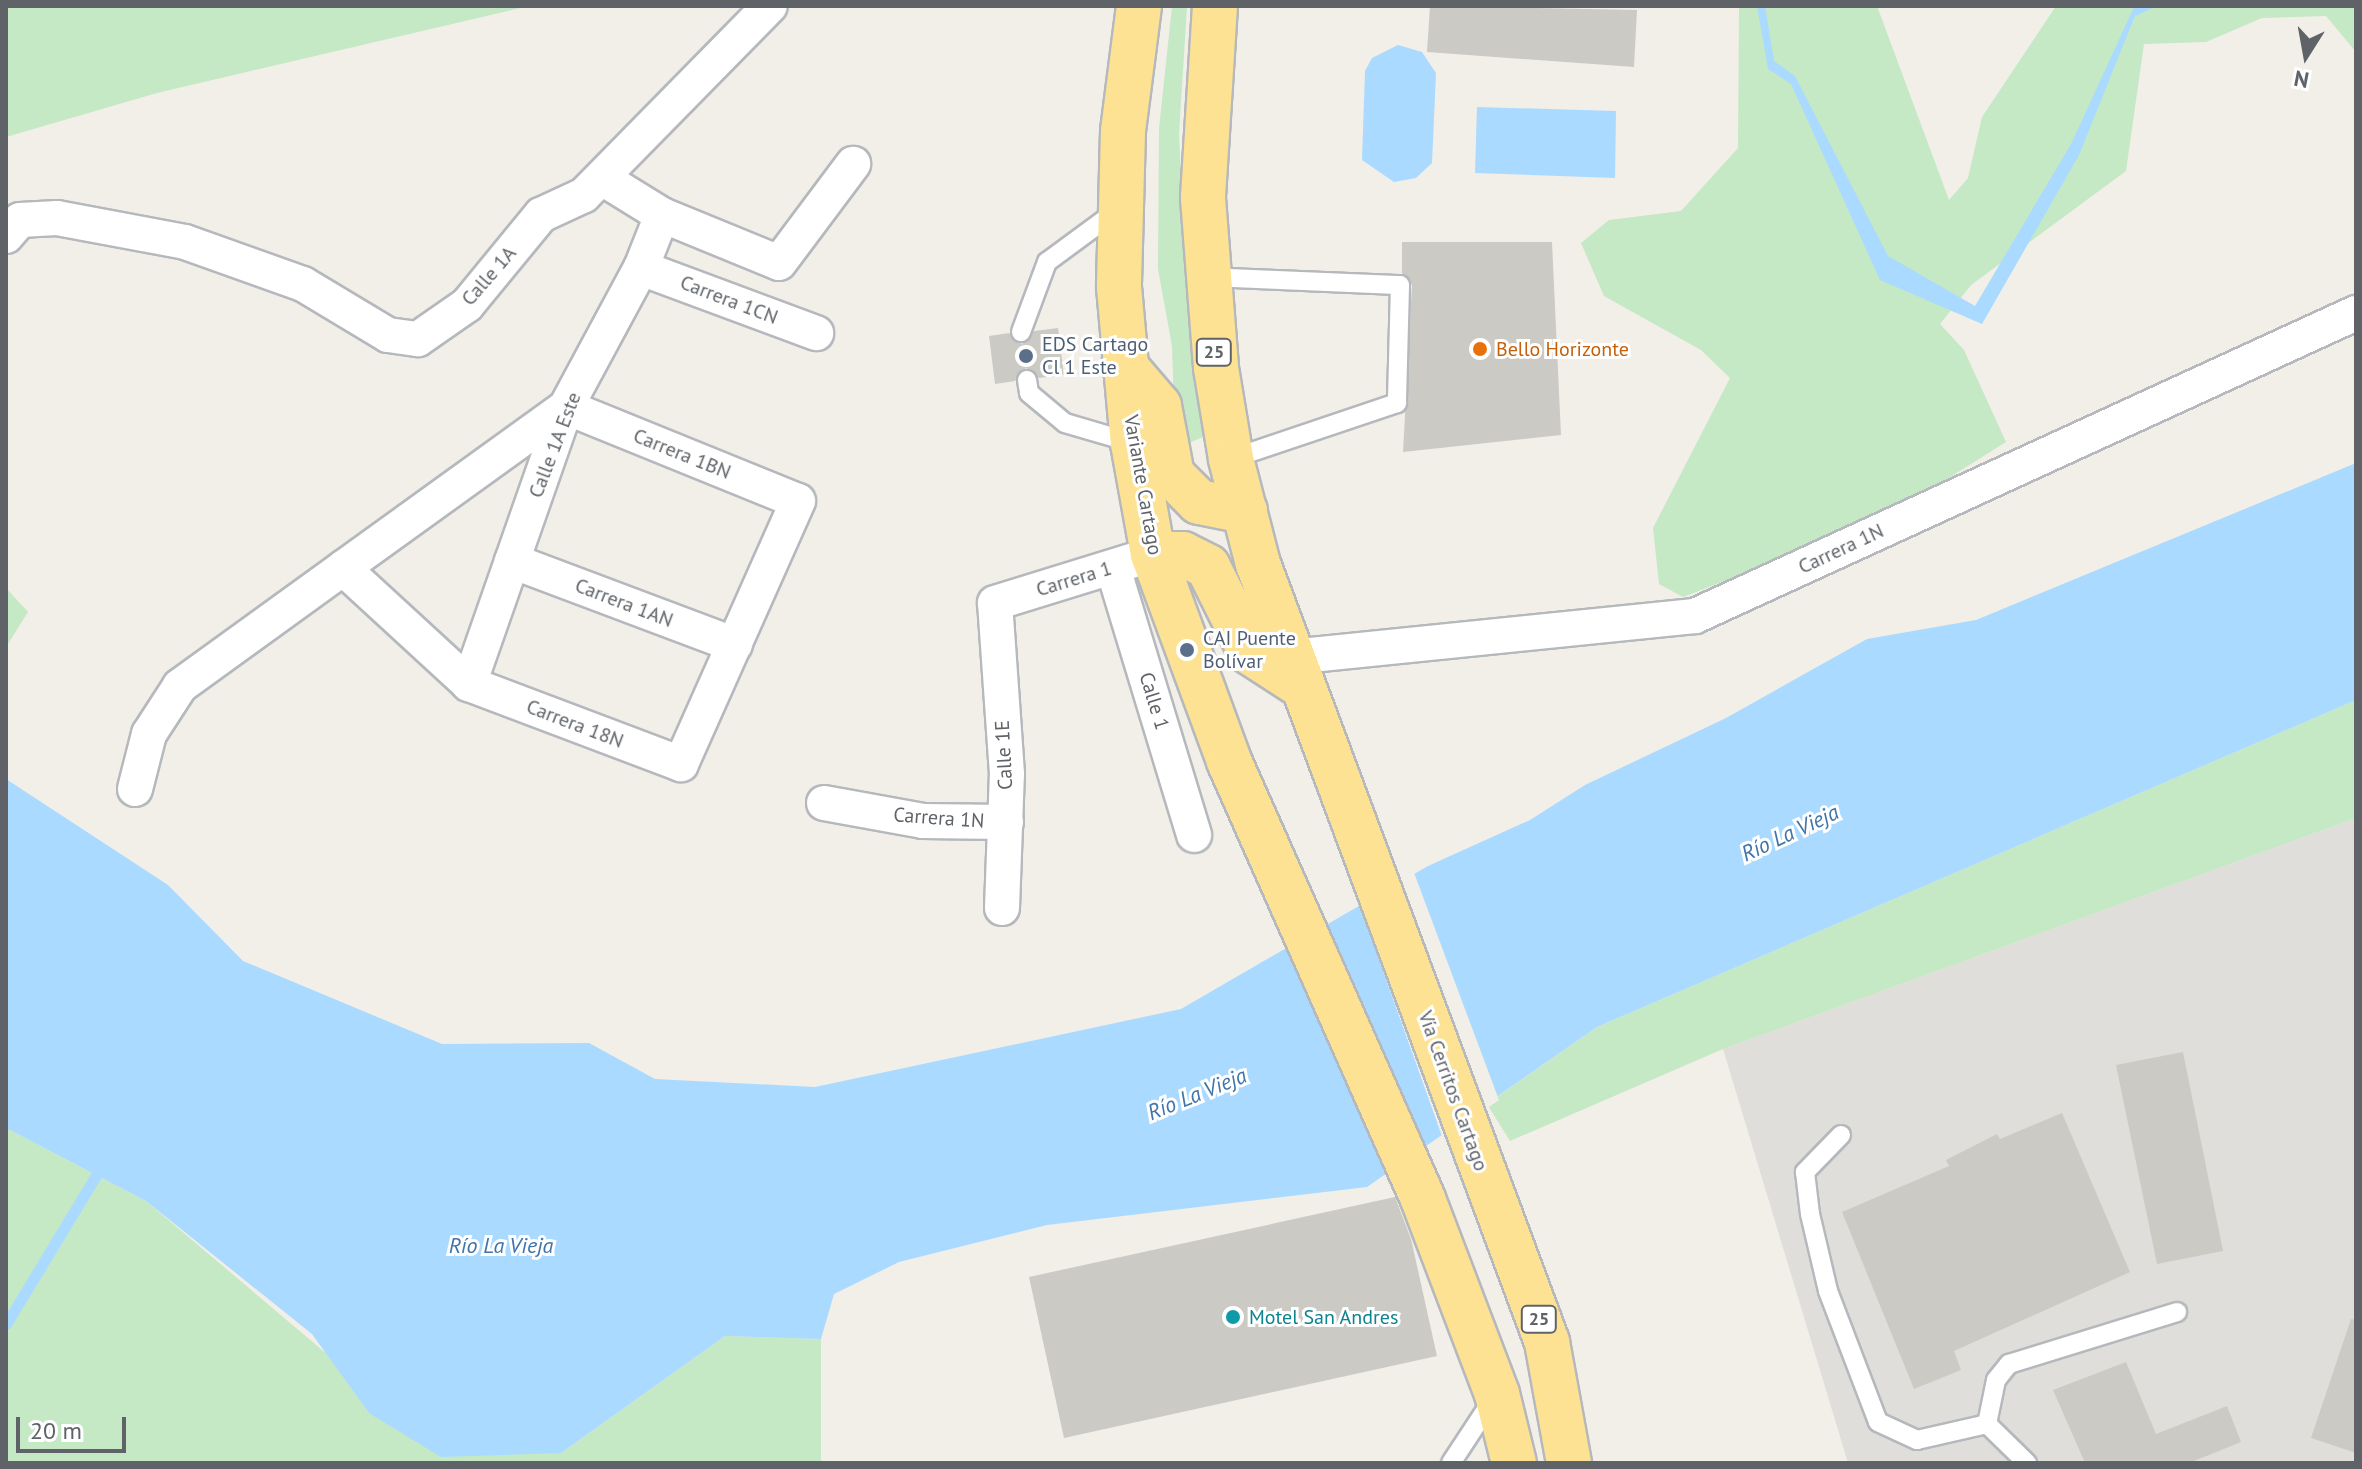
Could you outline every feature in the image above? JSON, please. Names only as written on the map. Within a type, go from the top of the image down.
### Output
[{"type":"highway","name":"Variante Cartago","points":[[1139,6],[1119,209],[1124,365],[1133,443],[1133,561],[1229,761],[1423,1199],[1497,1394]]},
{"type":"highway","name":"25","points":[[1215,6],[1204,119],[1206,277],[1231,459],[1303,689]]},
{"type":"highway","points":[[1124,365],[1159,406],[1172,475],[1199,502],[1245,511]]},
{"type":"highway","points":[[1133,561],[1183,554],[1208,567],[1251,653],[1303,689]]},
{"type":"highway","name":"Vía Cerritos Cartago","points":[[1303,689],[1547,1342],[1569,1463]]},
{"type":"highway","points":[[1497,1394],[1514,1463]]},
{"type":"street","name":"Calle 1A","points":[[6,236],[20,220],[57,218],[185,242],[303,284],[388,335],[418,339],[467,305],[541,215],[584,195],[602,178],[770,6]]},
{"type":"street","points":[[602,178],[662,215],[779,263],[853,164]]},
{"type":"street","name":"Calle 1A Este","points":[[469,684],[566,407],[641,268],[662,215]]},
{"type":"street","name":"Carrera 1CN","points":[[641,268],[816,333]]},
{"type":"street","name":"Carrera 1N","points":[[1303,689],[1695,616],[2356,313]]},
{"type":"street","points":[[135,789],[149,734],[180,686],[566,407]]},
{"type":"street","name":"Carrera 1BN","points":[[566,407],[798,501],[735,645]]},
{"type":"street","name":"Carrera 1AN","points":[[512,561],[735,645]]},
{"type":"street","name":"Carrera 1","points":[[995,603],[1133,561]]},
{"type":"street","name":"Calle 1","points":[[1133,561],[1194,835]]},
{"type":"street","points":[[343,568],[469,684]]},
{"type":"street","name":"Calle 1E","points":[[995,603],[1006,822],[1002,908]]},
{"type":"street","name":"Carrera 18N","points":[[469,684],[681,764],[735,645]]},
{"type":"street","name":"Carrera 1N","points":[[824,803],[923,821],[1006,822]]},
{"type":"lane","points":[[1021,332],[1047,262],[1119,209]]},
{"type":"lane","points":[[1206,277],[1400,285],[1397,403],[1231,459]]},
{"type":"lane","points":[[1027,380],[1029,393],[1065,423],[1133,443]]},
{"type":"lane","points":[[1841,1135],[1805,1172],[1810,1214],[1828,1291],[1878,1422],[1917,1440],[1987,1424]]},
{"type":"lane","points":[[1987,1424],[1996,1380],[2009,1364],[2177,1312]]},
{"type":"lane","points":[[1451,1463],[1497,1394]]},
{"type":"lane","points":[[1987,1424],[2027,1463]]},
{"type":"shaded area","points":[[2356,818],[2356,1463],[1848,1463],[1723,1049]]},
{"type":"green space","points":[[6,6],[529,6],[157,93],[6,137]]},
{"type":"green space","points":[[1172,6],[1187,6],[1179,135],[1184,239],[1208,435],[1191,442],[1175,435],[1172,346],[1158,269],[1159,129]]},
{"type":"green space","points":[[1739,6],[1877,6],[1949,200],[1968,178],[1982,117],[2056,6],[2356,6],[2356,52],[2326,16],[2262,18],[2206,42],[2144,44],[2126,171],[1971,285],[1940,324],[1964,350],[2006,442],[1939,484],[1803,551],[1683,597],[1659,584],[1653,528],[1730,378],[1701,350],[1604,296],[1581,243],[1609,220],[1681,211],[1738,148]]},
{"type":"green space","points":[[6,588],[28,612],[6,647]]},
{"type":"green space","points":[[2356,700],[2356,818],[1723,1049],[1510,1141],[1487,1104],[1597,1027]]},
{"type":"green space","points":[[6,1128],[146,1201],[328,1355],[369,1413],[561,1453],[725,1336],[821,1339],[821,1463],[6,1463]]},
{"type":"water","points":[[1757,6],[1765,6],[1774,61],[1795,76],[1888,256],[1975,306],[2071,144],[2134,7],[2157,6],[2135,16],[2079,155],[1982,324],[1880,280],[1791,84],[1768,69]]},
{"type":"water","points":[[1398,45],[1422,52],[1436,73],[1432,163],[1416,178],[1394,182],[1362,160],[1365,71],[1372,58]]},
{"type":"water","points":[[1477,107],[1616,111],[1615,178],[1475,173]]},
{"type":"water","name":"Río La Vieja","points":[[2356,463],[2356,700],[1597,1027],[1367,1187],[1047,1225],[899,1262],[834,1294],[821,1339],[725,1336],[561,1453],[441,1457],[369,1413],[312,1334],[146,1201],[6,1128],[6,779],[168,885],[243,961],[442,1044],[589,1043],[655,1079],[815,1087],[1181,1009],[1428,866],[1530,820],[1585,785],[1726,718],[1867,639],[1976,620]]},
{"type":"pier","points":[[1413,870],[1499,1100],[1443,1139],[1358,901]]},
{"type":"building","points":[[1430,6],[1637,10],[1634,67],[1427,52]]},
{"type":"building","name":"Bello Horizonte","points":[[1402,242],[1552,242],[1561,435],[1403,452],[1412,285],[1402,273]]},
{"type":"building","name":"EDS Cartago Cl 1 Este","points":[[1058,328],[1064,375],[1039,378],[1026,368],[1015,381],[995,384],[989,336],[1009,333],[1022,344],[1034,331]]},
{"type":"building","points":[[2183,1052],[2223,1251],[2157,1264],[2116,1065]]},
{"type":"building","points":[[2062,1113],[2130,1272],[1954,1351],[1961,1370],[1914,1389],[1842,1212],[1949,1166],[1946,1160],[1997,1134],[2000,1139]]},
{"type":"building","name":"Motel San Andres","points":[[1395,1197],[1411,1239],[1437,1356],[1064,1438],[1029,1277]]},
{"type":"building","points":[[2351,1319],[2356,1320],[2356,1453],[2311,1438]]},
{"type":"building","points":[[2126,1362],[2156,1434],[2227,1406],[2241,1442],[2189,1463],[2085,1463],[2053,1390]]},
{"type":"waterway","points":[[6,1324],[104,1162]]},
{"type":"place","name":"Bello Horizonte","points":[[1480,349]]},
{"type":"place","name":"EDS Cartago Cl 1 Este","points":[[1026,356]]},
{"type":"place","name":"CAI Puente Bolívar","points":[[1187,650]]},
{"type":"place","name":"Motel San Andres","points":[[1233,1317]]}]
